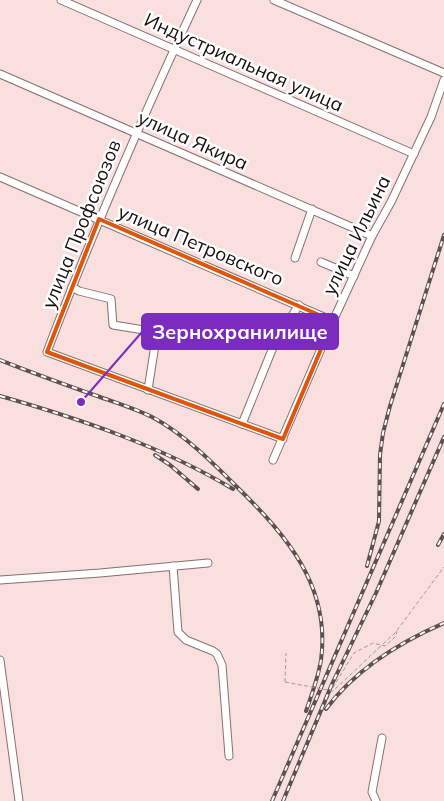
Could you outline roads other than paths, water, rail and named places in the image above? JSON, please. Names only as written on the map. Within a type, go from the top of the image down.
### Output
[{"type":"street","name":"Индустриальная улица","points":[[61,0],[414,154]]},
{"type":"street","name":"улица Профсоюзов","points":[[148,390],[47,352],[99,219],[196,0]]},
{"type":"street","points":[[274,0],[444,73]]},
{"type":"street","name":"улица Якира","points":[[0,74],[372,236]]},
{"type":"street","name":"улица Ильина","points":[[274,460],[333,321],[372,236],[431,117],[444,80]]},
{"type":"street","name":"улица Петровского","points":[[0,176],[333,321]]},
{"type":"street","points":[[295,258],[312,209]]},
{"type":"street","points":[[321,262],[354,276]]},
{"type":"street","points":[[72,287],[79,291],[112,299],[113,325],[144,330]]},
{"type":"street","points":[[242,424],[276,340],[299,305]]},
{"type":"street","points":[[276,340],[245,326],[223,324],[157,332],[148,390],[283,438]]},
{"type":"street","points":[[0,580],[208,563]]},
{"type":"street","points":[[172,566],[178,632],[186,640],[213,651],[222,665],[229,756]]},
{"type":"street","points":[[0,660],[19,801]]},
{"type":"street","points":[[376,801],[372,792],[382,738]]},
{"type":"railway","points":[[367,566],[379,521],[380,455],[383,433],[444,235]]},
{"type":"railway","points":[[0,360],[133,409],[164,424],[208,458],[272,524],[288,543],[301,564],[312,585],[319,608],[322,633],[321,660],[317,680],[306,711]]},
{"type":"railway","points":[[0,396],[120,435],[177,460],[233,489]]},
{"type":"railway","points":[[272,801],[444,404]]},
{"type":"railway","points":[[283,801],[332,684],[376,593],[444,437]]},
{"type":"railway","points":[[155,455],[198,489]]},
{"type":"railway","points":[[438,545],[444,534]]},
{"type":"railway","points":[[326,709],[350,682],[379,658],[411,639],[444,623]]},
{"type":"place","name":"Зернохранилище","points":[[81,402]]}]
